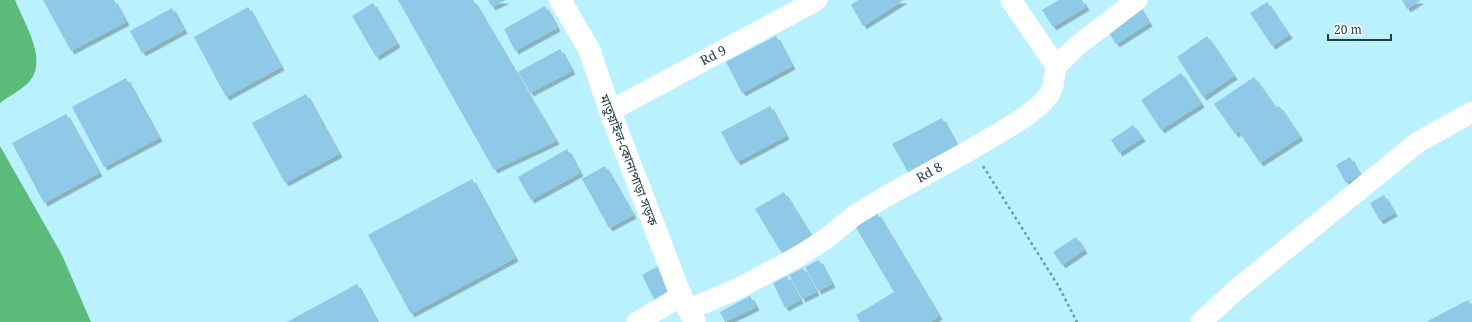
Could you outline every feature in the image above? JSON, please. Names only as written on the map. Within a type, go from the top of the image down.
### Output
[{"type":"main road","name":"মাতুয়াইল-কোনাপাড়া সড়ক","points":[[560,0],[589,49],[610,111],[688,309]]},
{"type":"street","name":"Rd 9","points":[[610,111],[817,0]]},
{"type":"street","points":[[1011,0],[1056,66],[1078,45],[1137,0]]},
{"type":"street","name":"Rd 8","points":[[637,322],[688,309],[739,288],[799,256],[827,238],[855,215],[885,196],[972,149],[1022,119],[1039,106],[1049,95],[1053,86],[1056,66]]},
{"type":"street","points":[[1201,322],[1236,290],[1418,142],[1472,112]]},
{"type":"path","points":[[972,149],[1058,287],[1077,322]]},
{"type":"shaded area","points":[[0,0],[15,0],[33,42],[37,64],[34,74],[28,83],[22,89],[0,103]]},
{"type":"shaded area","points":[[0,146],[62,255],[91,322],[0,322]]},
{"type":"building","points":[[43,0],[114,0],[126,22],[71,51]]},
{"type":"building","points":[[398,0],[473,0],[556,141],[494,170]]},
{"type":"building","points":[[488,0],[506,0],[492,7]]},
{"type":"building","points":[[858,0],[904,0],[863,26],[851,5]]},
{"type":"building","points":[[1059,0],[1082,0],[1086,7],[1053,27],[1042,10]]},
{"type":"building","points":[[1402,0],[1421,0],[1407,9]]},
{"type":"building","points":[[1267,2],[1289,35],[1272,46],[1250,13]]},
{"type":"building","points":[[373,3],[397,44],[376,57],[352,16]]},
{"type":"building","points":[[545,6],[557,28],[515,51],[504,29]]},
{"type":"building","points":[[1139,6],[1149,23],[1116,44],[1105,27]]},
{"type":"building","points":[[248,7],[281,67],[226,97],[194,37]]},
{"type":"building","points":[[172,8],[184,30],[142,53],[130,31]]},
{"type":"building","points":[[776,36],[792,66],[742,93],[726,62]]},
{"type":"building","points":[[1207,36],[1234,76],[1203,97],[1177,57]]},
{"type":"building","points":[[560,49],[572,71],[530,93],[518,72]]},
{"type":"building","points":[[1181,73],[1201,104],[1161,130],[1141,100]]},
{"type":"building","points":[[1254,77],[1275,107],[1235,134],[1214,104]]},
{"type":"building","points":[[126,78],[159,138],[104,167],[72,107]]},
{"type":"building","points":[[306,94],[339,154],[285,183],[252,123]]},
{"type":"building","points":[[770,106],[786,136],[737,162],[721,132]]},
{"type":"building","points":[[1279,106],[1300,137],[1260,163],[1239,132]]},
{"type":"building","points":[[66,114],[99,173],[44,203],[12,143]]},
{"type":"building","points":[[942,118],[958,148],[909,174],[892,144]]},
{"type":"building","points":[[1133,125],[1142,138],[1119,153],[1111,140]]},
{"type":"building","points":[[567,149],[580,173],[531,200],[518,177]]},
{"type":"building","points":[[1350,157],[1360,175],[1346,183],[1336,165]]},
{"type":"building","points":[[605,166],[633,215],[609,228],[582,179]]},
{"type":"building","points":[[472,179],[515,258],[411,314],[368,235]]},
{"type":"building","points":[[784,192],[813,239],[784,257],[755,209]]},
{"type":"building","points":[[1384,195],[1394,213],[1380,221],[1370,203]]},
{"type":"building","points":[[877,213],[939,316],[930,322],[860,322],[856,315],[894,292],[855,226]]},
{"type":"building","points":[[1076,237],[1084,250],[1062,265],[1053,252]]},
{"type":"building","points":[[819,260],[832,284],[818,291],[805,267]]},
{"type":"building","points":[[664,263],[675,292],[656,303],[642,275]]},
{"type":"building","points":[[803,268],[816,292],[802,299],[789,275]]},
{"type":"building","points":[[787,276],[800,300],[785,308],[773,283]]},
{"type":"building","points":[[357,284],[377,322],[287,322]]},
{"type":"building","points":[[750,296],[756,307],[725,322],[720,312]]},
{"type":"building","points":[[1468,300],[1472,307],[1472,322],[1426,322]]}]
